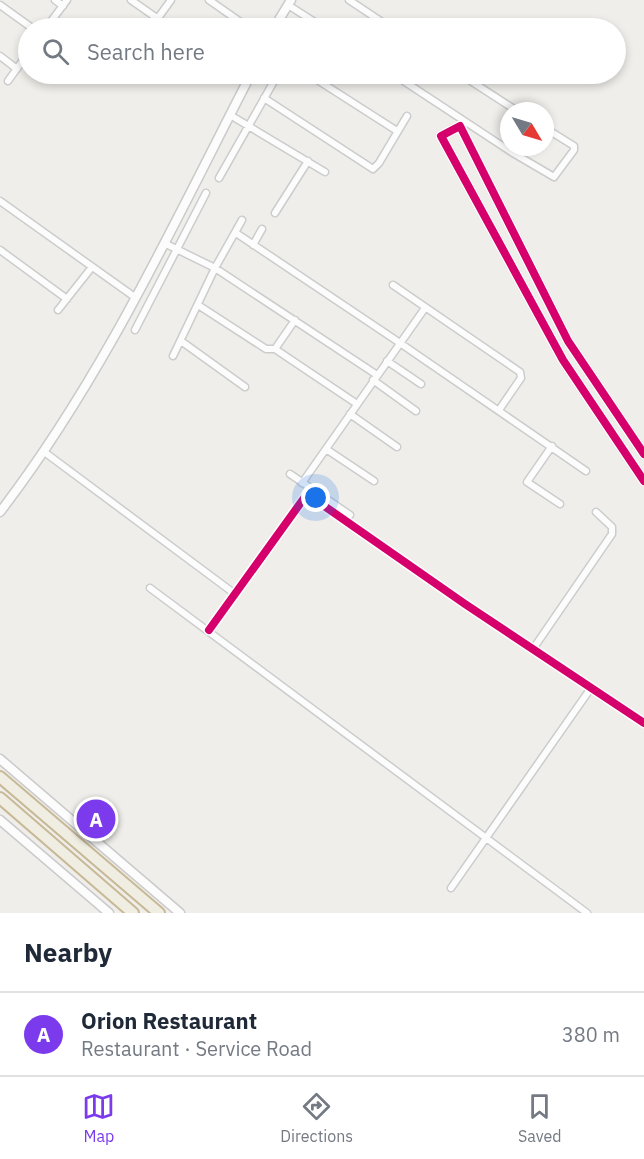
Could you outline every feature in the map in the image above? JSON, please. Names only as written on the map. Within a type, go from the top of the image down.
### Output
[{"type":"highway","points":[[0,777],[159,913]]},
{"type":"highway","points":[[0,798],[133,913]]},
{"type":"street","points":[[54,18],[65,3],[56,0]]},
{"type":"street","points":[[131,0],[158,18],[171,0]]},
{"type":"street","points":[[209,0],[235,18]]},
{"type":"street","points":[[348,0],[376,18]]},
{"type":"street","points":[[280,18],[289,2],[311,18]]},
{"type":"street","points":[[0,6],[18,18]]},
{"type":"street","points":[[0,56],[17,69],[9,81]]},
{"type":"street","points":[[0,512],[43,451],[136,298],[246,84]]},
{"type":"street","points":[[219,178],[272,84]]},
{"type":"street","points":[[324,84],[397,131]]},
{"type":"street","points":[[409,84],[500,144]]},
{"type":"street","points":[[475,84],[503,102]]},
{"type":"street","points":[[264,98],[373,169],[380,164],[407,116]]},
{"type":"street","points":[[230,115],[325,172]]},
{"type":"street","points":[[644,454],[568,341],[460,126],[441,136],[563,360],[644,481]]},
{"type":"street","points":[[518,156],[554,177],[574,150],[574,146],[554,134]]},
{"type":"street","points":[[275,213],[308,161]]},
{"type":"street","points":[[135,330],[206,194]]},
{"type":"street","points":[[0,201],[136,298]]},
{"type":"street","points":[[173,356],[215,268],[242,220]]},
{"type":"street","points":[[253,245],[262,229]]},
{"type":"street","points":[[236,233],[586,471]]},
{"type":"street","points":[[164,243],[215,268],[295,320],[416,411]]},
{"type":"street","points":[[0,250],[67,299]]},
{"type":"street","points":[[58,310],[92,267]]},
{"type":"street","points":[[393,285],[520,372],[521,378],[499,410]]},
{"type":"street","points":[[198,305],[266,349],[275,349],[357,404]]},
{"type":"street","points":[[302,483],[425,308]]},
{"type":"street","points":[[275,349],[295,320]]},
{"type":"street","points":[[181,341],[245,387]]},
{"type":"street","points":[[387,361],[421,384]]},
{"type":"street","points":[[350,414],[397,447]]},
{"type":"street","points":[[552,446],[527,482],[560,504]]},
{"type":"street","points":[[326,449],[374,481]]},
{"type":"street","points":[[43,451],[235,594]]},
{"type":"street","points":[[290,474],[350,514]]},
{"type":"street","points":[[209,630],[307,494],[644,723]]},
{"type":"street","points":[[533,649],[612,534],[612,527],[596,512]]},
{"type":"street","points":[[150,588],[587,913]]},
{"type":"street","points":[[451,888],[591,688]]},
{"type":"street","points":[[0,759],[180,913]]},
{"type":"street","points":[[0,820],[107,912]]},
{"type":"cycle path","points":[[644,454],[568,341],[460,126],[441,136],[563,360],[644,481]]},
{"type":"cycle path","points":[[209,630],[307,494],[465,604],[644,723]]},
{"type":"place","name":"Orion Restaurant","points":[[96,819]]}]
